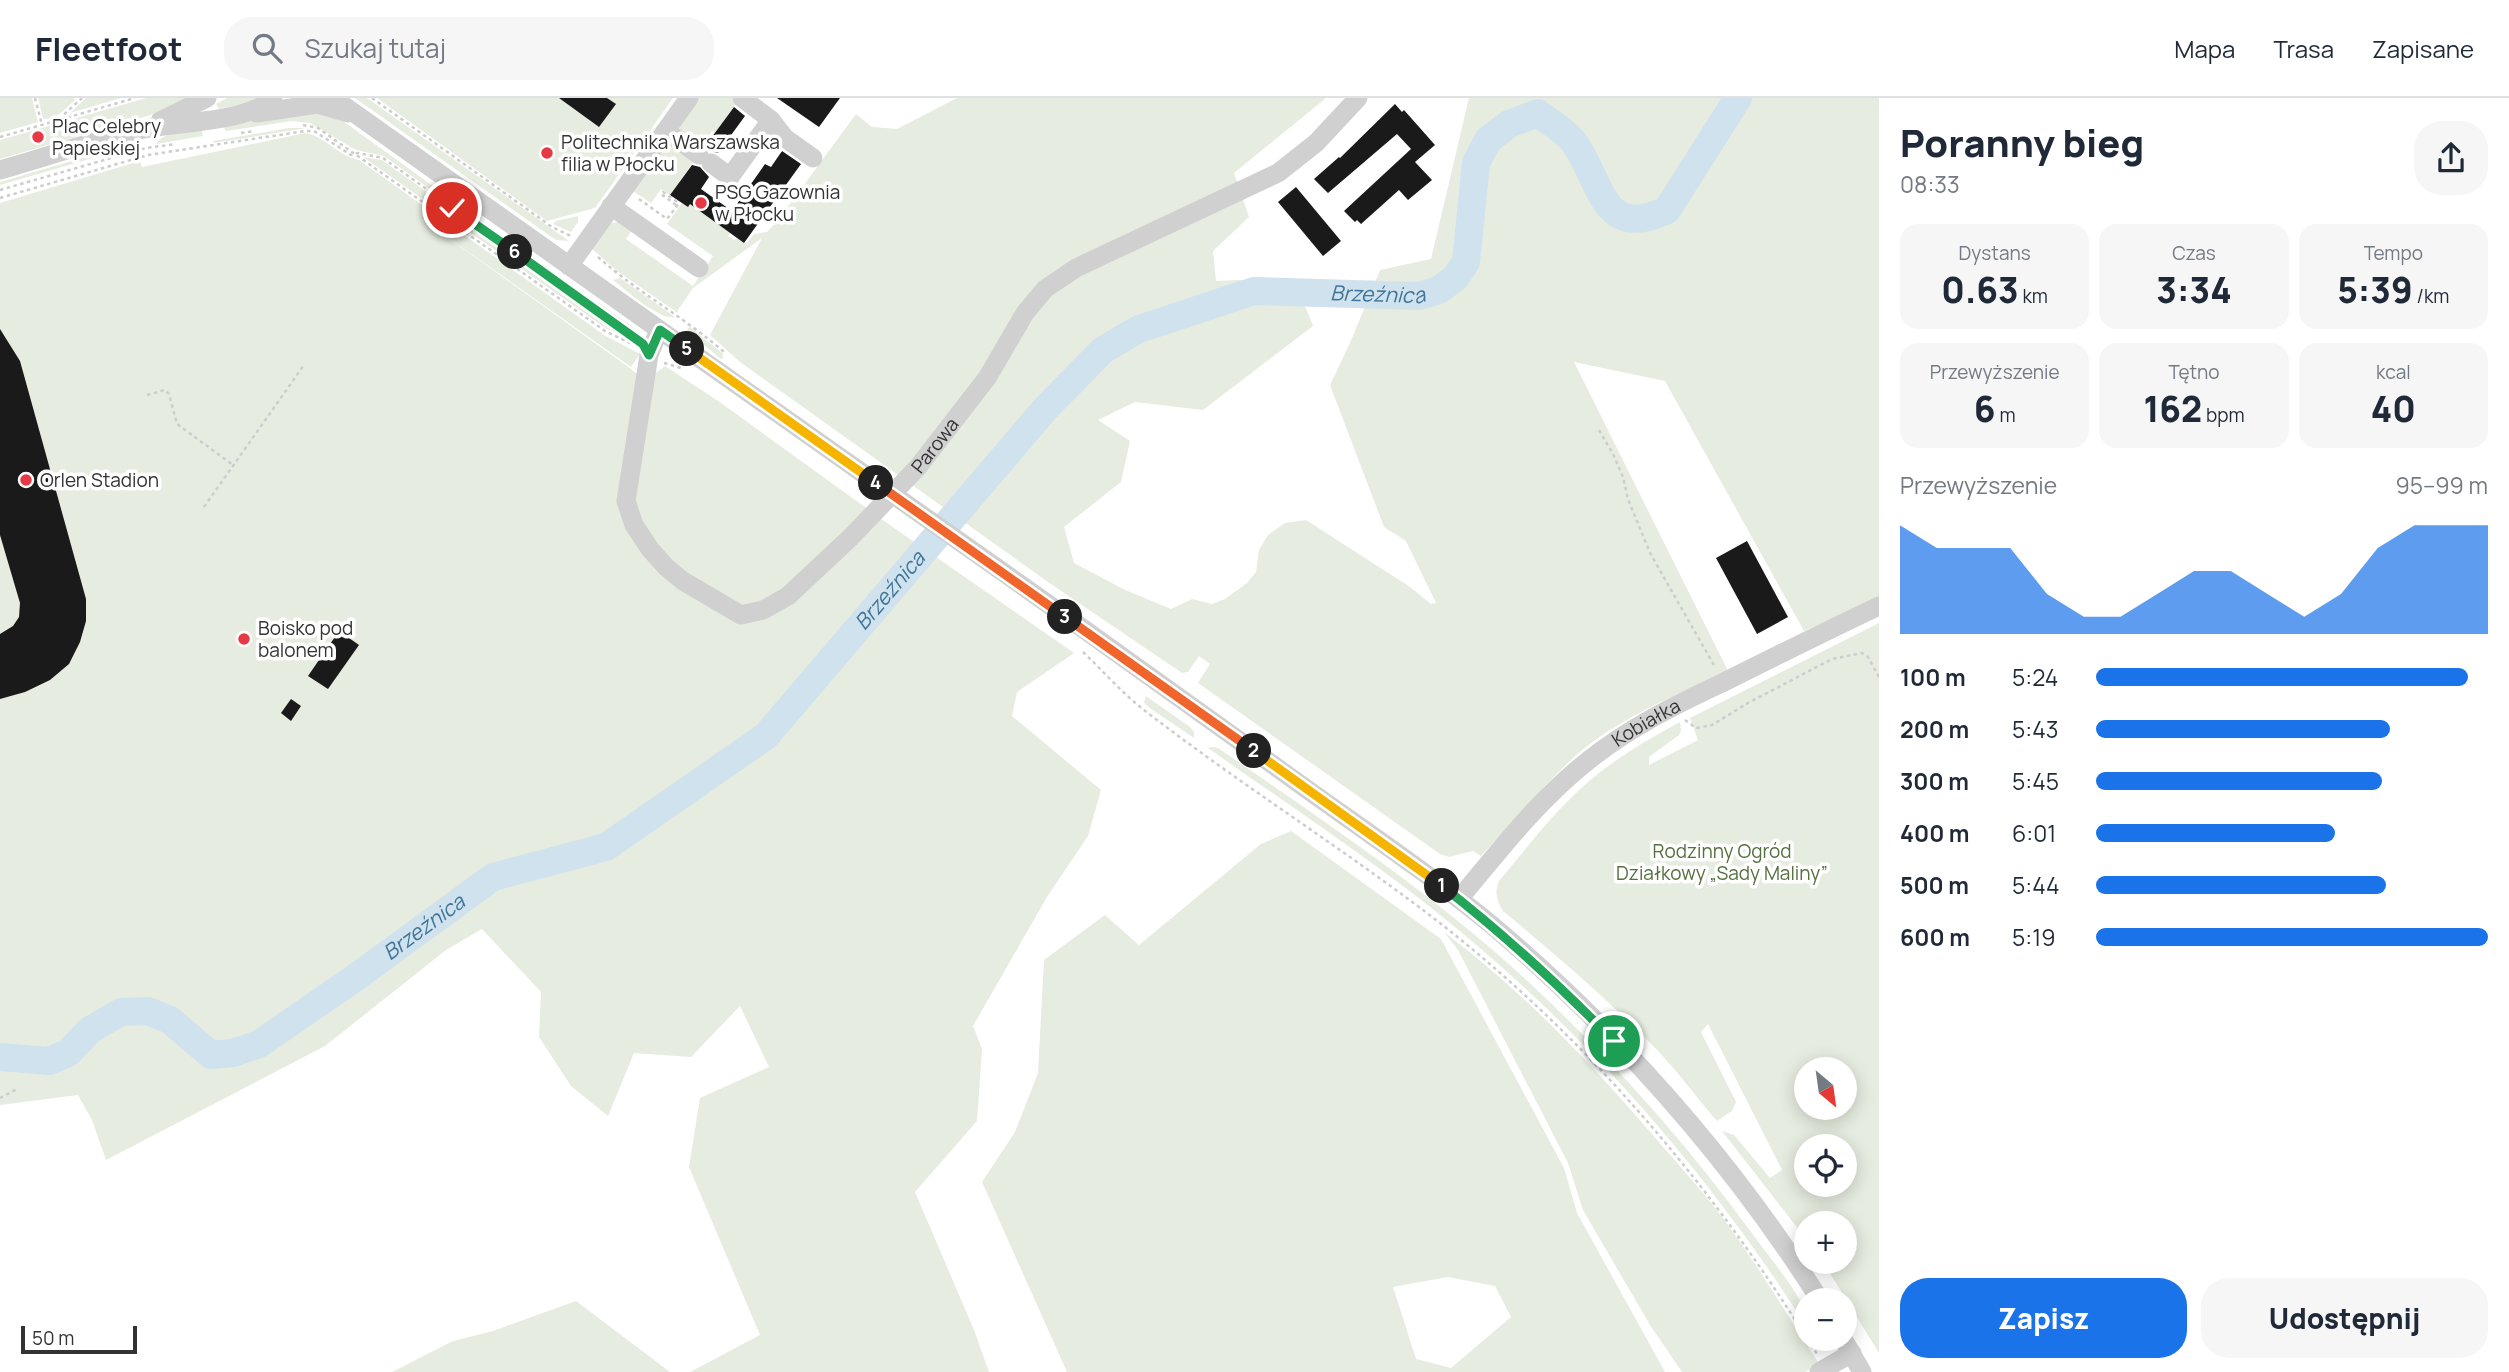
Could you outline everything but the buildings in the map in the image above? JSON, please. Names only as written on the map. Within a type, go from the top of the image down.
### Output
[{"type":"street","points":[[140,130],[207,98]]},
{"type":"street","points":[[215,119],[261,107],[274,98]]},
{"type":"street","points":[[334,98],[688,349],[1080,637],[1459,899],[1571,997],[1677,1108],[1760,1213],[1812,1288]]},
{"type":"street","points":[[569,266],[689,98]]},
{"type":"street","points":[[742,98],[771,120],[785,138],[813,158]]},
{"type":"street","name":"Parowa","points":[[660,330],[649,355],[626,501],[634,526],[650,549],[683,581],[741,615],[763,610],[788,596],[851,537],[918,467],[987,378],[1025,313],[1045,289],[1076,268],[1278,173],[1316,143],[1358,98]]},
{"type":"street","points":[[0,170],[140,130],[317,104],[359,117]]},
{"type":"street","points":[[666,131],[730,177],[771,120]]},
{"type":"street","points":[[611,206],[699,268]]},
{"type":"street","name":"Kobiałka","points":[[1459,899],[1523,823],[1566,778],[1608,745],[1677,705],[1879,606]]},
{"type":"street","points":[[1819,1372],[1842,1351]]},
{"type":"street","points":[[1851,1351],[1863,1372]]},
{"type":"path","points":[[35,98],[42,125]]},
{"type":"path","points":[[58,120],[82,98]]},
{"type":"path","points":[[0,137],[135,98]]},
{"type":"path","points":[[372,98],[552,227],[572,236],[614,272],[702,333],[730,358]]},
{"type":"path","points":[[302,125],[318,128],[605,331],[628,341],[649,355]]},
{"type":"path","points":[[230,135],[255,131]]},
{"type":"path","points":[[0,198],[148,155],[313,131],[351,155],[383,159],[643,344],[649,355]]},
{"type":"path","points":[[0,190],[146,148],[183,142]]},
{"type":"path","points":[[624,189],[667,219],[678,204]]},
{"type":"path","points":[[204,507],[304,365]]},
{"type":"path","points":[[147,395],[165,390],[169,394],[177,424],[233,466]]},
{"type":"path","points":[[1599,430],[1618,466],[1650,553],[1724,681]]},
{"type":"path","points":[[1080,637],[1142,709],[1435,919],[1546,1017],[1605,1075],[1689,1171],[1773,1284],[1794,1318]]},
{"type":"path","points":[[1677,705],[1686,722],[1696,728],[1705,728],[1832,659],[1855,653],[1868,657],[1879,677]]},
{"type":"path","points":[[0,1098],[17,1089]]},
{"type":"green space","points":[[0,98],[32,98],[38,122],[0,133]]},
{"type":"green space","points":[[38,98],[75,100],[56,116],[43,119]]},
{"type":"green space","points":[[86,98],[121,98],[70,113]]},
{"type":"green space","points":[[146,98],[192,98],[179,106],[151,115],[0,159],[0,140]]},
{"type":"green space","points":[[227,98],[262,98],[219,109],[216,104]]},
{"type":"green space","points":[[355,98],[367,98],[569,241],[556,240],[550,236]]},
{"type":"green space","name":"Politechnika Warszawska filia w Płocku","points":[[377,98],[559,98],[599,127],[615,104],[607,98],[673,98],[595,208],[547,221]]},
{"type":"green space","points":[[698,98],[732,98],[737,102],[715,133],[712,131],[703,149],[680,132],[679,126]]},
{"type":"green space","points":[[957,98],[1326,98],[1234,173],[1249,217],[1213,251],[1216,281],[1294,278],[1313,326],[1203,410],[1135,402],[1098,420],[1130,441],[1121,482],[1064,527],[1074,563],[1123,589],[1171,609],[1192,599],[1212,604],[1225,599],[1247,583],[1256,572],[1259,550],[1268,535],[1285,523],[1306,520],[1410,587],[1431,604],[1436,603],[1406,541],[1384,527],[1330,385],[1380,270],[1431,259],[1469,98],[1879,98],[1879,599],[1804,631],[1665,381],[1574,362],[1728,671],[1627,719],[1590,744],[1549,781],[1481,856],[1473,851],[1449,857],[1440,854],[1198,683],[1210,664],[1199,656],[1188,672],[1182,673],[1048,582],[740,362],[710,335],[762,238],[693,288],[678,313],[617,271],[591,248],[611,223],[620,222],[631,232],[626,239],[693,286],[713,256],[667,224],[682,203],[688,207],[690,204],[730,233],[728,236],[746,244],[754,234],[767,232],[779,219],[856,114],[872,127],[897,129]]},
{"type":"green space","points":[[307,112],[336,116],[588,298],[583,298],[384,156],[356,150],[310,123],[292,121],[226,131],[220,123]]},
{"type":"green space","points":[[201,127],[203,136],[156,144],[164,136]]},
{"type":"green space","points":[[289,128],[306,128],[214,143],[213,141]]},
{"type":"green space","points":[[305,133],[359,160],[604,335],[640,354],[631,367],[405,207],[627,366],[642,378],[636,388],[665,366],[1074,653],[1017,692],[1012,716],[1101,790],[1088,836],[1047,897],[973,1026],[982,1049],[977,1121],[915,1192],[989,1372],[690,1372],[760,1335],[689,1167],[700,1098],[769,1067],[740,1006],[691,1057],[634,1053],[608,1116],[571,1086],[539,1037],[541,992],[482,929],[446,950],[325,1046],[106,1160],[92,1120],[78,1095],[0,1105],[0,203],[140,161],[142,167]]},
{"type":"green space","points":[[665,145],[670,145],[693,162],[670,195],[661,189],[651,203],[633,191]]},
{"type":"green space","points":[[123,146],[131,147],[0,185],[0,182]]},
{"type":"green space","points":[[363,157],[382,160],[630,337],[607,329]]},
{"type":"green space","points":[[578,216],[578,222],[571,232],[553,224],[556,221]]},
{"type":"green space","points":[[620,278],[675,317],[661,314],[643,304],[613,280]]},
{"type":"green space","points":[[598,302],[639,332],[641,340],[597,308]]},
{"type":"green space","points":[[689,326],[723,354],[723,358],[687,331]]},
{"type":"green space","name":"Rodzinny Ogród Działkowy „Sady Maliny”","points":[[1879,623],[1879,1353],[1857,1317],[1857,1288],[1839,1288],[1830,1274],[1857,1274],[1857,1211],[1794,1211],[1794,1224],[1722,1131],[1734,1135],[1770,1178],[1782,1170],[1708,1024],[1701,1032],[1736,1102],[1732,1111],[1717,1121],[1640,1032],[1503,911],[1498,900],[1496,893],[1499,881],[1551,819],[1595,776],[1622,756],[1680,722],[1679,735],[1649,757],[1649,765],[1698,740],[1690,718]]},
{"type":"green space","points":[[1146,696],[1190,727],[1194,738],[1147,706],[1144,702]]},
{"type":"green space","points":[[1208,748],[1218,748],[1374,857],[1450,915],[1522,976],[1614,1067],[1671,1131],[1780,1270],[1794,1291],[1794,1308],[1720,1203],[1673,1144],[1624,1088],[1518,982],[1403,886]]},
{"type":"green space","points":[[1291,831],[1441,939],[1564,1168],[1577,1213],[1665,1372],[1067,1372],[982,1182],[1015,1132],[1038,1073],[1044,960],[1105,915],[1139,945],[1261,844]],"holes":[[[1448,1277],[1495,1286],[1511,1317],[1451,1368],[1416,1359],[1393,1287]]]},
{"type":"green space","points":[[1444,932],[1500,978],[1553,1027],[1688,1175],[1736,1236],[1794,1324],[1794,1351],[1811,1351],[1820,1365],[1805,1372],[1682,1372],[1650,1325],[1583,1210],[1568,1163],[1458,950]]},
{"type":"green space","points":[[576,1301],[670,1372],[392,1372],[453,1341],[493,1331]]},
{"type":"waterway","name":"Brzeźnica","points":[[0,1057],[49,1061],[68,1053],[90,1030],[121,1012],[148,1011],[170,1020],[211,1055],[233,1053],[259,1044],[493,877],[606,847],[766,736],[1046,408],[1103,350],[1139,329],[1254,291],[1419,296],[1439,290],[1455,278],[1466,262],[1476,163],[1488,140],[1509,124],[1538,113],[1573,141],[1606,202],[1615,212],[1628,218],[1645,218],[1667,210],[1738,98]]},
{"type":"place","name":"Plac Celebry Papieskiej","points":[[38,137]]},
{"type":"place","name":"Politechnika Warszawska filia w Płocku","points":[[547,153]]},
{"type":"place","name":"PSG Gazownia w Płocku","points":[[701,203]]},
{"type":"place","name":"Orlen Stadion","points":[[26,480]]},
{"type":"place","name":"Boisko pod balonem","points":[[244,639]]},
{"type":"route","points":[[452,208],[643,344],[649,355],[660,330],[688,349],[1398,853],[1492,926],[1571,997],[1614,1041]]}]
